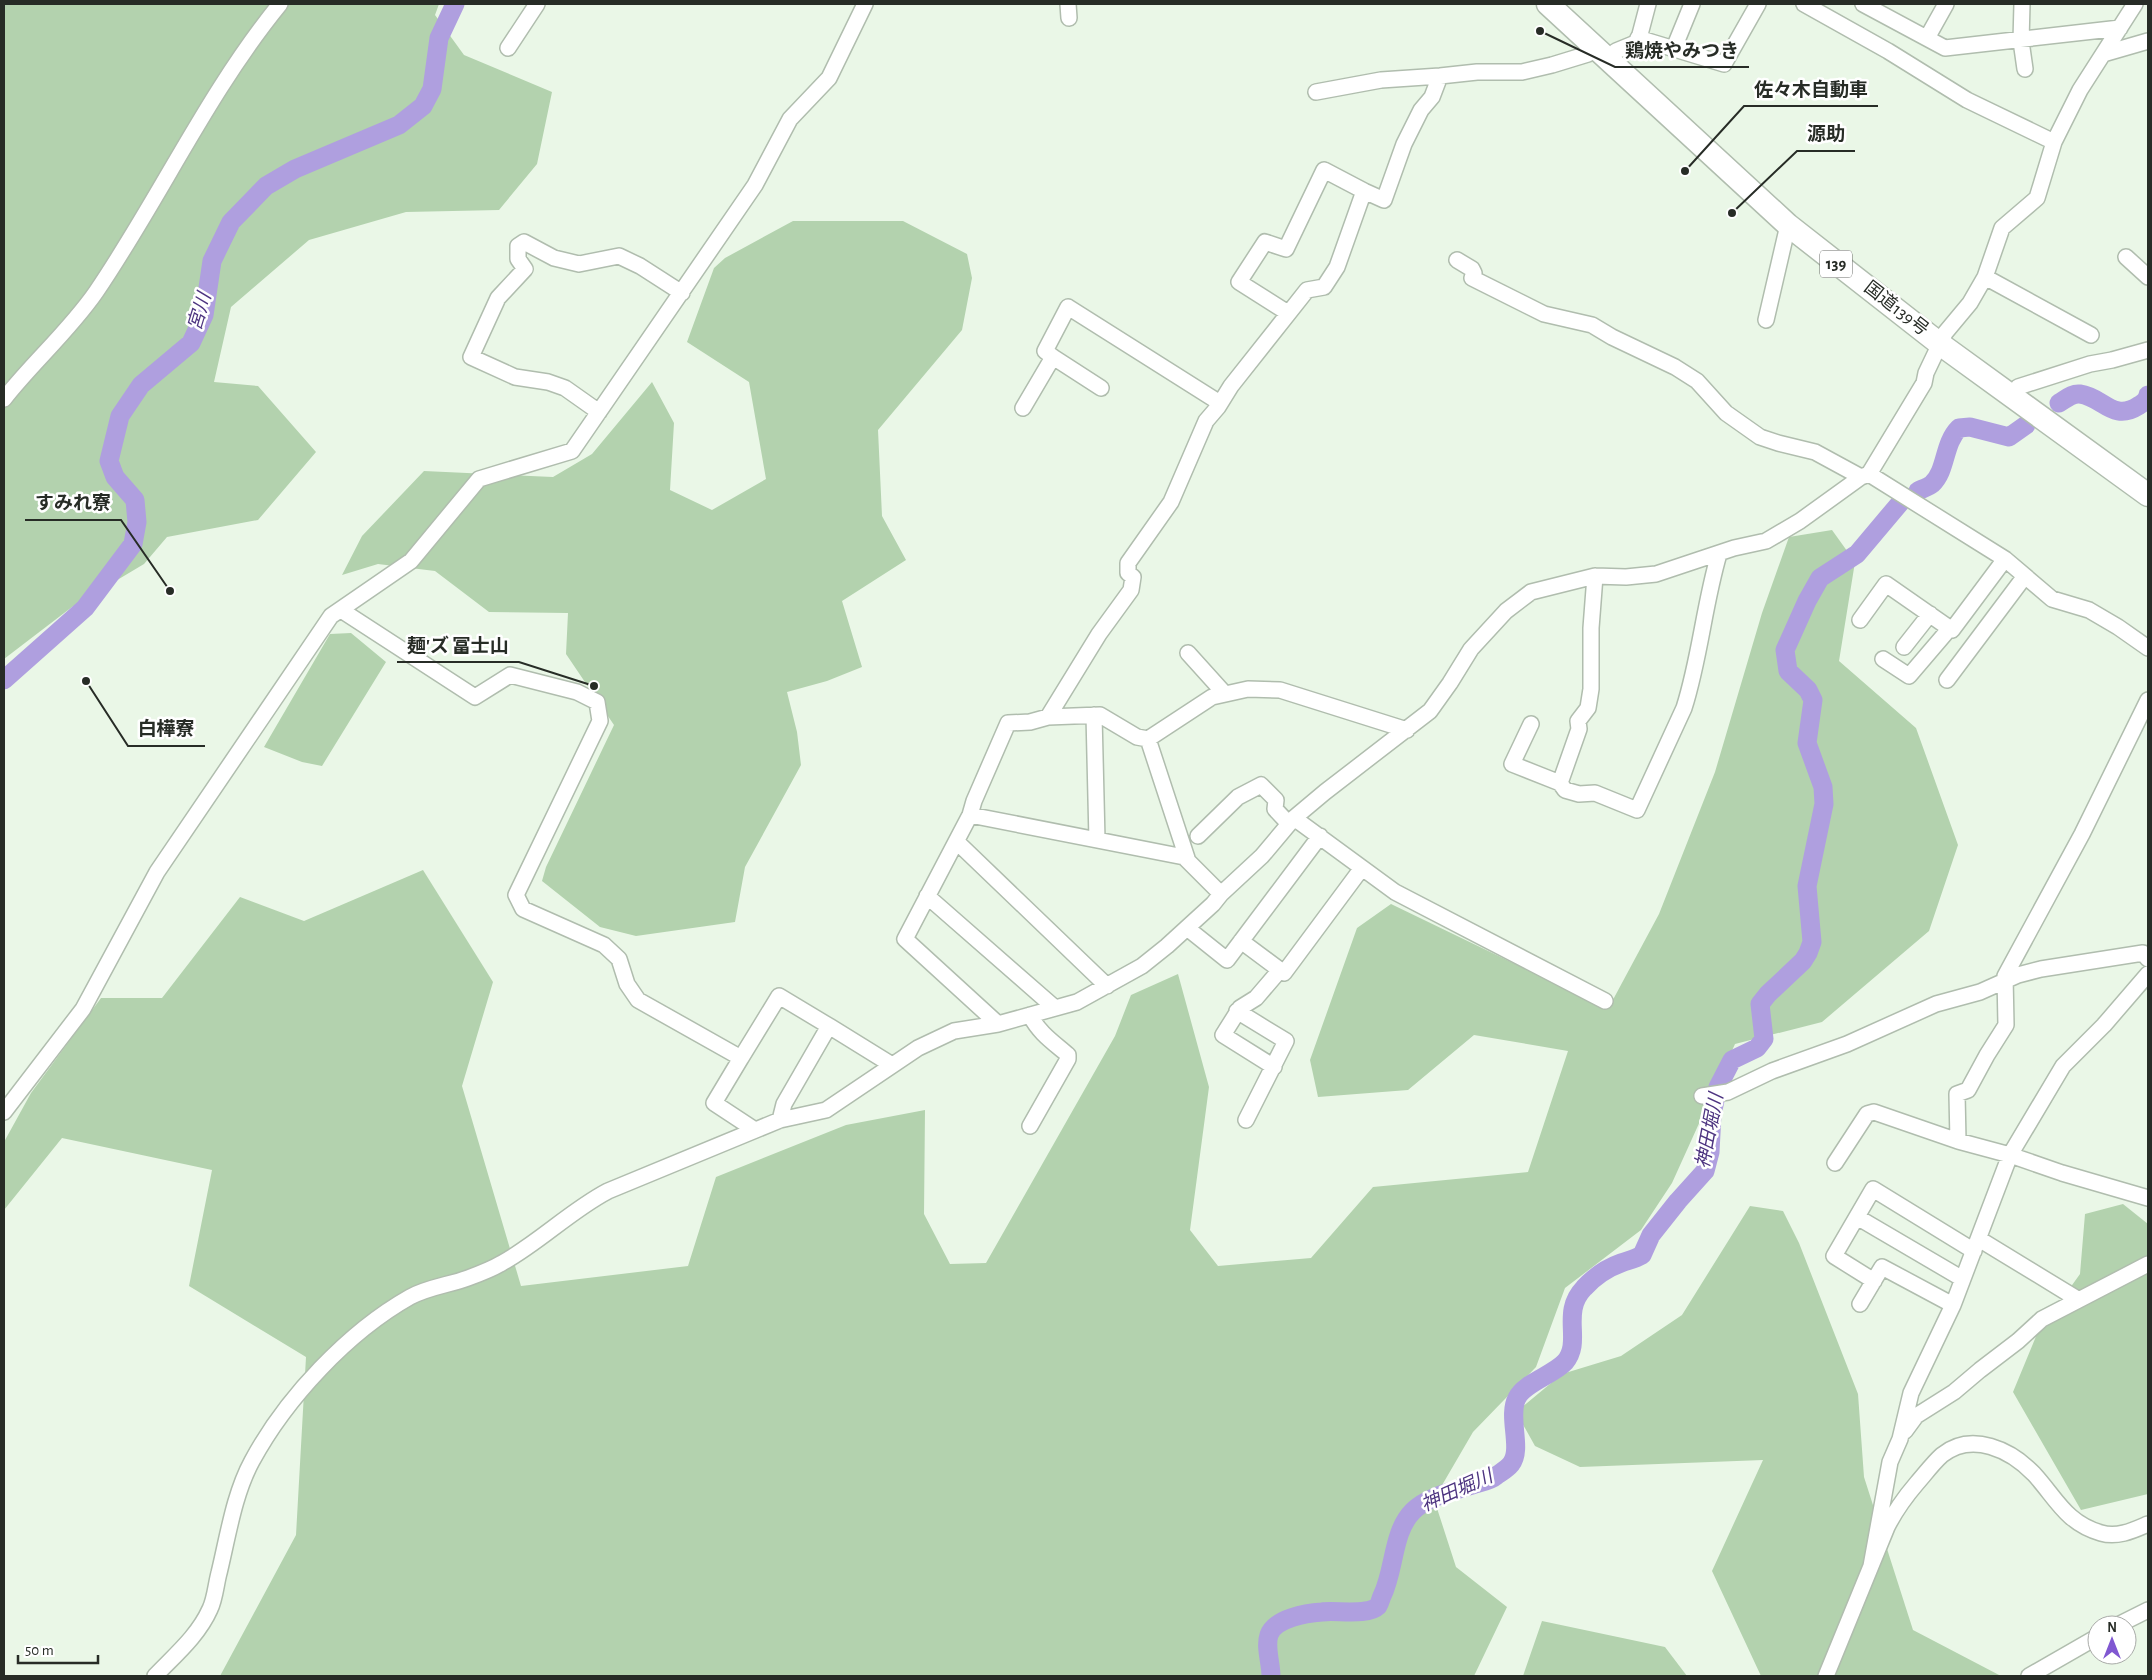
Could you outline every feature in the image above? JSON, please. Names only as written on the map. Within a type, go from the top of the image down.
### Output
[{"type":"highway","name":"国道139号","points":[[1548,4],[1607,50],[1843,257],[1943,338],[2018,387],[2148,483]]},
{"type":"highway","name":"国道139号","points":[[1564,4],[1607,50],[1788,224],[1943,338],[2148,494]]},
{"type":"street","points":[[4,399],[59,340],[94,294],[134,234],[214,98],[255,34],[280,4]]},
{"type":"street","points":[[508,48],[537,4]]},
{"type":"street","points":[[4,1112],[83,1008],[157,872],[331,616],[411,561],[479,479],[572,451],[755,185],[790,119],[829,78],[865,4]]},
{"type":"street","points":[[1316,92],[1381,80],[1478,72],[1522,72],[1552,65],[1638,42],[1648,4]]},
{"type":"street","points":[[1674,48],[1692,4]]},
{"type":"street","points":[[1638,38],[1724,64],[1758,4]]},
{"type":"street","points":[[1863,4],[1945,48],[2021,41],[2120,28]]},
{"type":"street","points":[[1927,38],[1946,4]]},
{"type":"street","points":[[2022,4],[2021,41],[2025,69]]},
{"type":"street","points":[[155,1676],[195,1635],[211,1608],[231,1523],[252,1462],[273,1426],[297,1394],[330,1360],[372,1324],[411,1296],[468,1278],[500,1264],[527,1248],[591,1200],[608,1191],[780,1120],[826,1110],[918,1048],[954,1031],[998,1024],[1077,1002],[1107,986],[1142,966],[1187,928],[1262,856],[1291,821],[1325,792],[1430,711],[1471,649],[1506,611],[1531,592],[1596,576],[1626,577],[1656,574],[1734,548],[1766,541],[1800,521],[1865,475],[1924,383],[1926,373],[1943,338],[1970,303],[1985,277],[2002,228],[2037,198],[2054,142],[2080,90],[2135,4]]},
{"type":"street","points":[[1813,6],[1888,50],[1967,100],[2054,142]]},
{"type":"street","points":[[2103,54],[2148,40]]},
{"type":"street","points":[[1288,313],[1239,282],[1265,242],[1286,249],[1324,170],[1384,200],[1407,138],[1422,110],[1432,97],[1440,76]]},
{"type":"street","points":[[1048,717],[1098,634],[1131,590],[1133,577],[1128,573],[1128,563],[1171,502],[1206,421],[1231,386],[1307,290],[1324,287],[1337,267],[1364,191]]},
{"type":"street","points":[[1766,320],[1788,224]]},
{"type":"street","points":[[599,412],[565,388],[548,382],[515,377],[471,357],[498,298],[525,269],[518,259],[518,246],[524,242],[554,258],[580,264],[619,256],[640,266],[682,293]]},
{"type":"street","points":[[2126,257],[2148,277]]},
{"type":"street","points":[[1457,260],[1472,269],[1474,273],[1472,278],[1527,306],[1560,318],[1592,325],[1612,337],[1675,367],[1697,381],[1726,413],[1760,437],[1815,452],[1865,475],[2005,559],[2052,599],[2089,610],[2148,648]]},
{"type":"street","points":[[1985,277],[2080,331],[2091,335]]},
{"type":"street","points":[[1101,388],[1045,351],[1068,307],[1220,403]]},
{"type":"street","points":[[2018,387],[2090,364],[2148,350]]},
{"type":"street","points":[[1023,408],[1053,357]]},
{"type":"street","points":[[1531,724],[1512,764],[1560,783],[1565,790],[1579,794],[1595,793],[1638,810],[1684,708],[1689,692],[1709,590],[1719,554]]},
{"type":"street","points":[[1883,659],[1910,676],[1950,628],[1952,630],[2005,559]]},
{"type":"street","points":[[1560,783],[1579,729],[1578,721],[1588,708],[1591,688],[1591,628],[1596,576]]},
{"type":"street","points":[[1947,680],[2025,576]]},
{"type":"street","points":[[1860,620],[1886,584],[1950,628]]},
{"type":"street","points":[[341,610],[475,697],[510,675],[578,692],[597,702],[600,721],[516,894],[523,909],[604,945],[619,959],[626,984],[638,1000],[742,1058]]},
{"type":"street","points":[[1904,647],[1930,614]]},
{"type":"street","points":[[1188,653],[1224,694]]},
{"type":"street","points":[[998,1024],[905,939],[970,815],[974,801],[1008,723],[1030,722],[1048,717],[1100,715],[1137,737],[1148,739],[1212,697],[1248,689],[1280,690],[1407,730]]},
{"type":"street","points":[[1958,1140],[1957,1094],[1968,1090],[2006,1025],[2005,976],[2082,834],[2148,700]]},
{"type":"street","points":[[1094,715],[1097,840]]},
{"type":"street","points":[[1148,739],[1187,858],[1221,894]]},
{"type":"street","points":[[1198,836],[1238,797],[1261,786],[1276,800],[1275,809],[1291,821],[1320,836],[1395,892],[1605,1001]]},
{"type":"street","points":[[970,815],[1187,858]]},
{"type":"street","points":[[1187,928],[1228,960],[1320,836]]},
{"type":"street","points":[[957,842],[1107,986]]},
{"type":"street","points":[[1241,942],[1284,973],[1362,868]]},
{"type":"street","points":[[927,896],[1055,1008]]},
{"type":"street","points":[[1702,1096],[1728,1092],[1772,1071],[1847,1044],[1936,1004],[1980,992],[2018,975],[2041,969],[2143,953],[2148,959]]},
{"type":"street","points":[[1274,1067],[1223,1035],[1237,1011],[1256,998],[1280,970]]},
{"type":"street","points":[[1871,1566],[1890,1462],[1900,1439],[1911,1394],[1953,1304],[2010,1155],[2063,1066],[2104,1025],[2148,974]]},
{"type":"street","points":[[756,1130],[714,1103],[780,996],[892,1065]]},
{"type":"street","points":[[1237,1011],[1286,1041],[1246,1120]]},
{"type":"street","points":[[1030,1015],[1035,1025],[1048,1040],[1068,1055],[1068,1059],[1030,1126]]},
{"type":"street","points":[[780,1120],[784,1104],[829,1026]]},
{"type":"street","points":[[1835,1163],[1867,1114],[1874,1112],[2062,1173],[2148,1198]]},
{"type":"street","points":[[1874,1281],[1834,1256],[1873,1189],[2079,1300]]},
{"type":"street","points":[[1857,1217],[1962,1278]]},
{"type":"street","points":[[1900,1439],[1916,1416],[1954,1392],[2042,1319],[2148,1264]]},
{"type":"street","points":[[1860,1304],[1882,1267],[1953,1304]]},
{"type":"street","points":[[1828,1676],[1886,1527],[1898,1507],[1943,1454],[1961,1445],[1985,1444],[1996,1447],[2016,1458],[2034,1474],[2061,1509],[2078,1523],[2102,1534],[2126,1534],[2148,1524]]},
{"type":"street","points":[[2028,1676],[2087,1643]]},
{"type":"green space","points":[[4,4],[439,4],[435,15],[464,55],[552,92],[537,164],[499,210],[406,212],[309,240],[231,307],[214,382],[258,386],[316,452],[258,520],[167,537],[144,564],[72,607],[4,659]]},
{"type":"green space","points":[[793,221],[903,221],[967,254],[972,278],[962,330],[878,430],[882,516],[906,560],[842,601],[862,667],[827,681],[787,692],[797,732],[801,765],[745,867],[735,922],[636,936],[600,927],[542,881],[546,867],[614,725],[566,654],[568,613],[489,612],[435,571],[378,564],[342,575],[362,536],[424,471],[553,477],[592,454],[652,382],[674,423],[670,490],[712,510],[766,479],[749,382],[687,342],[714,268],[725,258]]},
{"type":"green space","points":[[1832,530],[1855,562],[1839,661],[1916,728],[1958,845],[1929,931],[1822,1022],[1735,1044],[1672,1183],[1641,1230],[1565,1288],[1536,1367],[1473,1432],[1434,1499],[1456,1567],[1507,1607],[1474,1676],[220,1676],[296,1535],[306,1357],[189,1286],[212,1170],[62,1138],[4,1210],[4,1142],[31,1093],[101,998],[162,998],[240,897],[304,921],[423,870],[493,982],[462,1086],[521,1286],[688,1266],[716,1177],[846,1125],[925,1110],[924,1214],[950,1264],[986,1263],[1115,1036],[1131,995],[1178,974],[1209,1087],[1190,1230],[1218,1266],[1311,1258],[1373,1187],[1528,1172],[1568,1051],[1474,1035],[1408,1090],[1318,1097],[1310,1060],[1357,928],[1391,904],[1608,1009],[1659,914],[1715,772],[1762,613],[1789,537]]},
{"type":"green space","points":[[351,633],[386,662],[322,766],[302,762],[264,747],[330,634]]},
{"type":"green space","points":[[2123,1204],[2148,1224],[2148,1494],[2081,1510],[2013,1392],[2037,1334],[2080,1274],[2085,1214]]},
{"type":"green space","points":[[1750,1206],[1783,1211],[1799,1243],[1858,1394],[1864,1477],[1913,1630],[2001,1676],[1761,1676],[1712,1571],[1763,1460],[1580,1467],[1535,1446],[1516,1412],[1562,1374],[1621,1356],[1682,1315]]},
{"type":"green space","points":[[1542,1621],[1665,1647],[1687,1676],[1523,1676]]},
{"type":"waterway","name":"宮川","points":[[4,680],[85,608],[133,544],[137,522],[135,500],[115,477],[109,461],[120,416],[141,385],[191,343],[204,315],[212,261],[231,222],[266,186],[295,169],[399,125],[423,106],[432,89],[439,38],[455,4]]},
{"type":"waterway","name":"神田堀川","points":[[2059,403],[2072,395],[2080,394],[2095,399],[2115,410],[2122,411],[2138,406],[2148,395]]},
{"type":"waterway","name":"神田堀川","points":[[1918,491],[1932,484],[1937,478],[1950,442],[1959,428],[1970,427],[2009,437],[2026,425]]},
{"type":"waterway","name":"神田堀川","points":[[1271,1676],[1268,1640],[1272,1629],[1284,1621],[1308,1614],[1360,1612],[1378,1606],[1386,1586],[1401,1529],[1413,1511],[1426,1501],[1491,1479],[1511,1464],[1516,1450],[1514,1405],[1517,1398],[1526,1388],[1560,1367],[1570,1354],[1573,1336],[1573,1307],[1577,1297],[1601,1273],[1642,1255],[1651,1235],[1705,1171],[1710,1152],[1712,1114],[1718,1087],[1732,1060],[1757,1048],[1764,1039],[1760,1004],[1803,961],[1812,942],[1807,886],[1824,804],[1823,787],[1807,743],[1813,700],[1808,690],[1788,671],[1785,650],[1807,601],[1820,578],[1857,554],[1900,503]]},
{"type":"place","name":"鶏焼やみつき","points":[[1540,31]]},
{"type":"place","name":"佐々木自動車","points":[[1685,171]]},
{"type":"place","name":"源助","points":[[1732,213]]},
{"type":"place","name":"すみれ寮","points":[[170,591]]},
{"type":"place","name":"白樺寮","points":[[86,681]]},
{"type":"place","name":"麺'ズ 冨士山","points":[[594,686]]}]
